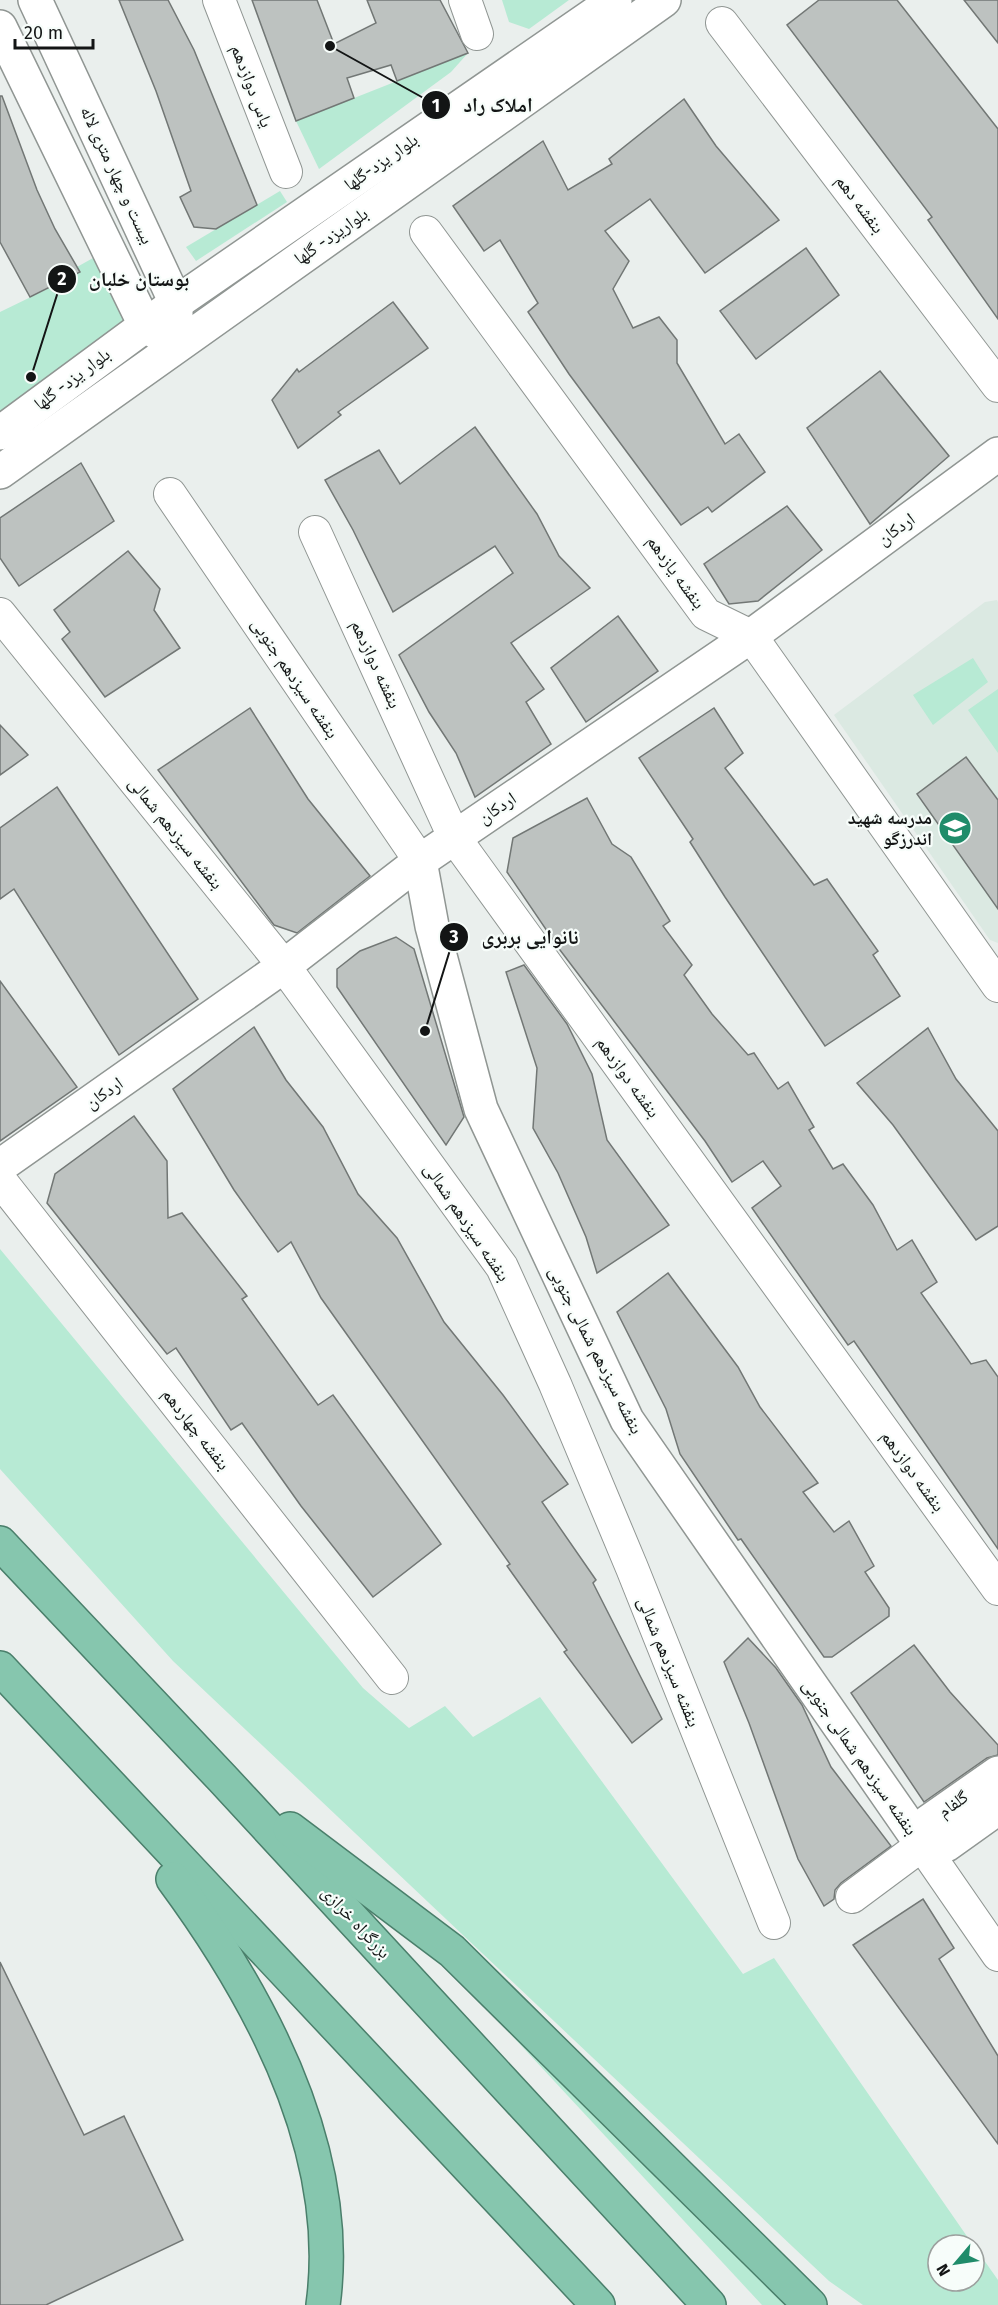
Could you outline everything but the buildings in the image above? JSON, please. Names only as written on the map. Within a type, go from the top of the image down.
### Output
[{"type":"highway","name":"بزرگراه خرازی","points":[[0,1543],[222,1778],[709,2305]]},
{"type":"highway","points":[[10,1680],[158,1859],[199,1914],[260,2014],[296,2098],[316,2170],[325,2238],[323,2305]]},
{"type":"highway","points":[[10,1680],[598,2305]]},
{"type":"highway","points":[[222,1778],[452,1951],[810,2305]]},
{"type":"street","name":"بیست و چهار متری لاله","points":[[35,0],[176,303],[176,345]]},
{"type":"street","name":"یاس دوازدهم","points":[[219,0],[286,172]]},
{"type":"street","points":[[465,0],[477,34]]},
{"type":"street","name":"بلوار یزد-گلها","points":[[145,325],[615,0]]},
{"type":"street","name":"بلواریزد- گلها","points":[[0,472],[664,0]]},
{"type":"street","name":"بنفشه دهم","points":[[722,22],[998,386]]},
{"type":"street","points":[[0,27],[145,325],[176,345]]},
{"type":"street","name":"بنفشه یازدهم","points":[[426,232],[706,614],[751,636],[998,986]]},
{"type":"street","name":"بلوار یزد- گلها","points":[[0,433],[145,325]]},
{"type":"street","name":"اردکان","points":[[0,1166],[284,966],[454,837],[751,636],[998,454]]},
{"type":"street","name":"بنفشه سیزدهم جنوبی","points":[[170,494],[420,861]]},
{"type":"street","name":"بنفشه دوازدهم","points":[[315,532],[454,837],[998,1589]]},
{"type":"street","name":"بنفشه سیزدهم شمالی","points":[[0,614],[284,966],[502,1267],[555,1384],[632,1568],[774,1923]]},
{"type":"street","name":"بنفشه سیزدهم شمالی جنوبی","points":[[420,861],[432,926],[481,1109],[627,1420],[922,1845]]},
{"type":"street","name":"بنفشه چهاردهم","points":[[0,1180],[392,1678]]},
{"type":"street","name":"گلفام","points":[[922,1845],[928,1822],[998,1773]]},
{"type":"street","name":"گلفام","points":[[852,1897],[922,1845],[946,1845],[998,1808]]},
{"type":"street","points":[[922,1845],[998,1955]]},
{"type":"shaded area","name":"مدرسه شهید اندرزگو","points":[[997,600],[998,943],[990,940],[834,715],[985,602]]},
{"type":"green space","points":[[502,0],[569,0],[529,29],[509,22]]},
{"type":"green space","points":[[468,53],[451,72],[319,169],[296,121]]},
{"type":"green space","points":[[280,191],[287,202],[196,261],[186,247]]},
{"type":"green space","points":[[102,253],[130,323],[0,421],[0,312],[70,278],[68,272]]},
{"type":"green space","points":[[973,658],[988,682],[933,725],[913,695]]},
{"type":"green space","points":[[998,689],[998,753],[968,710]]},
{"type":"green space","points":[[0,1249],[363,1688],[409,1728],[445,1706],[473,1737],[540,1697],[743,1974],[774,1958],[965,2233],[926,2233],[926,2293],[986,2293],[986,2263],[998,2280],[998,2305],[863,2305],[829,2281],[173,1661],[0,1469]]},
{"type":"green space","points":[[439,1957],[792,2305],[762,2305]]},
{"type":"place","name":"املاک راد","points":[[330,46]]},
{"type":"place","name":"بوستان خلبان","points":[[31,377]]},
{"type":"place","name":"مدرسه شهید اندرزگو","points":[[955,828]]},
{"type":"place","name":"نانوایی بربری","points":[[425,1031]]}]
